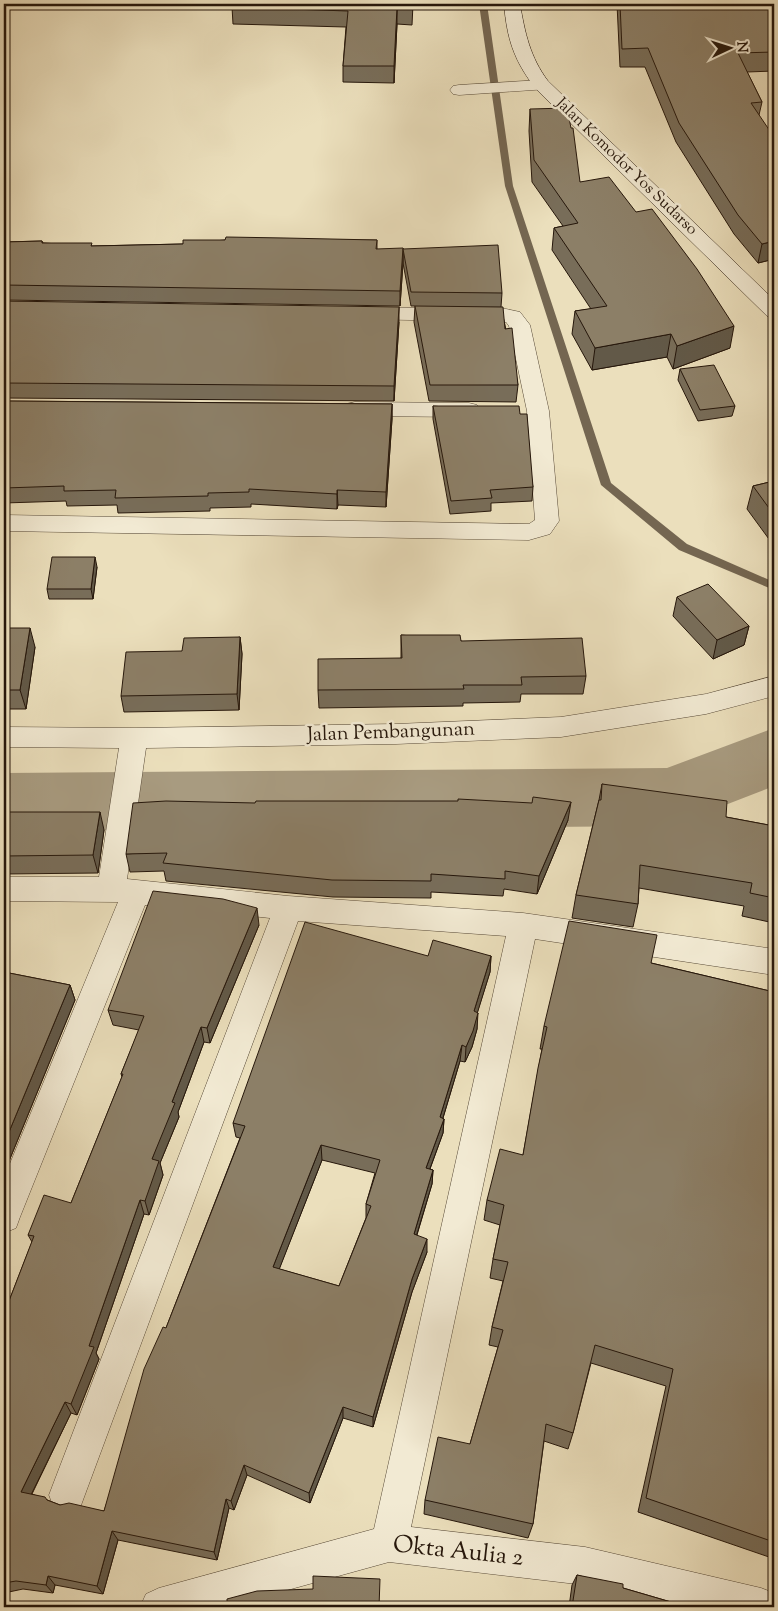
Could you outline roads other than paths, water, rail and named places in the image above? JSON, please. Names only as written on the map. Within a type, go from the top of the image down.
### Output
[{"type":"street","name":"Jalan Komodor Yos Sudarso","points":[[512,4],[519,49],[527,66],[542,85],[774,311]]},
{"type":"street","points":[[458,90],[542,85]]},
{"type":"street","points":[[4,523],[529,532],[542,528],[547,521],[528,410],[519,325],[513,317],[506,315],[339,313]]},
{"type":"street","points":[[330,409],[489,410]]},
{"type":"street","name":"Jalan Pembangunan","points":[[4,737],[134,738],[387,734],[560,727],[706,704],[774,686]]},
{"type":"street","points":[[4,1217],[124,891],[119,840],[134,738]]},
{"type":"street","points":[[4,889],[124,891],[288,908],[523,925],[774,962]]},
{"type":"street","points":[[67,1495],[288,908]]},
{"type":"street","points":[[388,1543],[523,925]]},
{"type":"street","name":"Okta Aulia 2","points":[[159,1607],[388,1543],[586,1566],[761,1607]]},
{"type":"waterway","points":[[483,4],[509,186],[606,485],[683,547],[774,586]]},
{"type":"waterway","points":[[4,802],[671,797],[774,756]]}]
